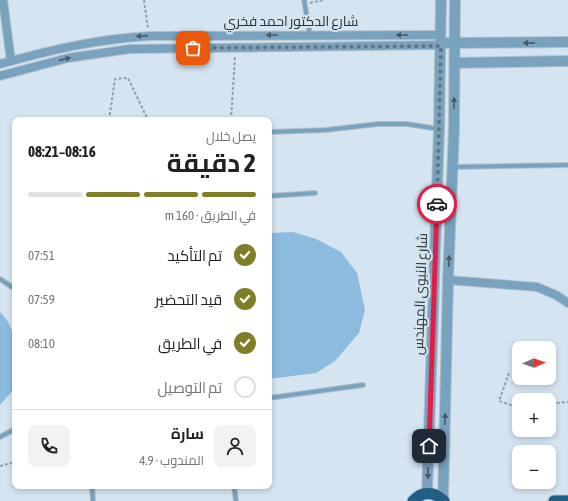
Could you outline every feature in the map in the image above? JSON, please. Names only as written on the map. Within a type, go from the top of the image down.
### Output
[{"type":"highway","points":[[413,501],[418,496],[427,493],[439,496],[443,501]]},
{"type":"highway","points":[[554,501],[568,501]]},
{"type":"street","points":[[3,0],[11,61]]},
{"type":"street","name":"شارع النبوى المهندس","points":[[427,493],[439,129],[441,0]]},
{"type":"street","name":"شارع النبوى المهندس","points":[[443,501],[448,280],[454,129],[455,0]]},
{"type":"street","points":[[314,35],[318,47]]},
{"type":"street","points":[[376,35],[376,46]]},
{"type":"street","name":"شارع الدكتور احمد فخري","points":[[0,64],[48,51],[106,39],[149,36],[376,35],[441,41]]},
{"type":"street","points":[[441,41],[455,43],[568,42]]},
{"type":"street","name":"شارع الدكتور احمد فخري","points":[[0,76],[51,62],[88,54],[130,49],[376,46],[441,41]]},
{"type":"street","points":[[510,43],[510,62]]},
{"type":"street","points":[[48,51],[51,62]]},
{"type":"street","points":[[455,63],[568,61]]},
{"type":"street","points":[[439,129],[454,129]]},
{"type":"street","points":[[448,280],[537,287],[556,295],[568,303]]},
{"type":"lane","points":[[304,2],[314,35]]},
{"type":"lane","points":[[272,132],[326,130],[378,124],[407,124],[439,129]]},
{"type":"lane","points":[[452,167],[568,165]]},
{"type":"lane","points":[[272,196],[315,193]]},
{"type":"lane","points":[[0,279],[12,287]]},
{"type":"lane","points":[[272,398],[363,385]]},
{"type":"lane","points":[[0,437],[12,431]]},
{"type":"lane","points":[[92,489],[93,501]]},
{"type":"lane","points":[[234,489],[236,501]]},
{"type":"path","points":[[144,0],[149,36]]},
{"type":"path","points":[[304,2],[323,0]]},
{"type":"path","points":[[231,117],[235,48]]},
{"type":"path","points":[[109,117],[114,79],[128,78],[147,117]]},
{"type":"path","points":[[509,373],[499,401],[512,406]]},
{"type":"path","points":[[556,403],[568,402]]},
{"type":"path","points":[[0,466],[12,463]]},
{"type":"shaded area","points":[[293,232],[316,239],[341,252],[357,273],[365,310],[359,333],[335,361],[316,373],[272,379],[272,233]]},
{"type":"shaded area","points":[[0,312],[12,331],[12,391],[0,405]]},
{"type":"way so far","points":[[193,48],[441,46],[437,204]]},
{"type":"route","points":[[429,446],[437,204]]}]
